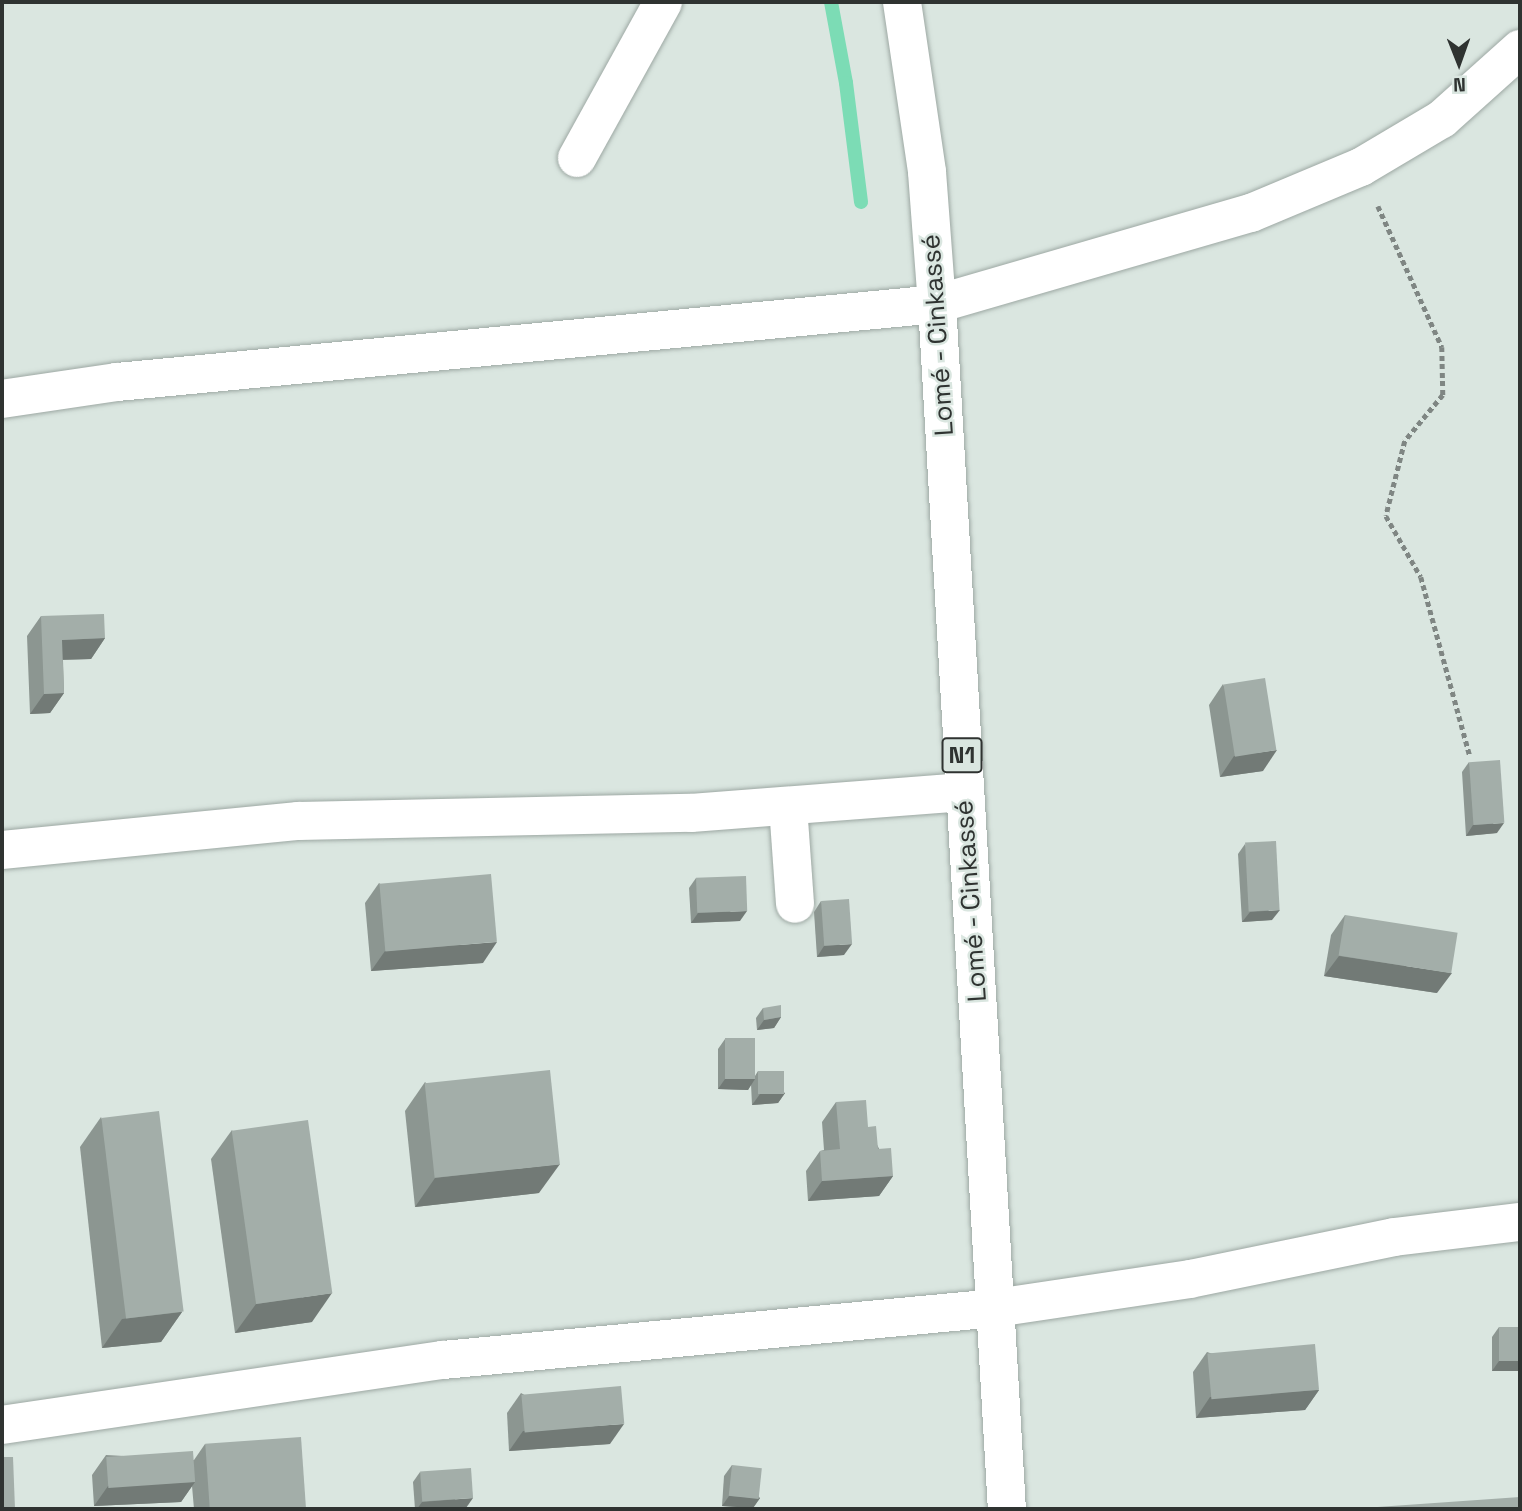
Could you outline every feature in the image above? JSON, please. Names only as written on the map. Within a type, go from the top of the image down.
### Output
[{"type":"main road","points":[[577,158],[663,2]]},
{"type":"main road","name":"Lomé - Cinkassé","points":[[902,2],[927,172],[937,304],[1007,1509]]},
{"type":"main road","points":[[2,399],[117,382],[937,304],[1251,213],[1361,167],[1442,119],[1520,49]]},
{"type":"main road","points":[[2,850],[298,821],[691,813],[964,792]]},
{"type":"main road","points":[[788,806],[795,904]]},
{"type":"main road","points":[[2,1426],[443,1360],[996,1308],[1190,1279],[1394,1237],[1520,1222]]},
{"type":"path","points":[[1361,167],[1442,347],[1443,395],[1405,441],[1385,516],[1421,577],[1470,756]]},
{"type":"building","points":[[104,614],[105,638],[62,640],[64,693],[44,694],[41,616]]},
{"type":"building","points":[[1265,678],[1276,750],[1235,757],[1224,685]]},
{"type":"building","points":[[1500,760],[1504,823],[1473,825],[1469,762]]},
{"type":"building","points":[[1276,841],[1280,910],[1249,912],[1245,843]]},
{"type":"building","points":[[491,874],[497,942],[385,952],[379,884]]},
{"type":"building","points":[[746,876],[747,911],[697,913],[696,878]]},
{"type":"building","points":[[849,899],[852,944],[824,946],[821,901]]},
{"type":"building","points":[[1345,915],[1458,933],[1451,973],[1339,955]]},
{"type":"building","points":[[781,1005],[781,1017],[764,1020],[763,1008]]},
{"type":"building","points":[[725,1038],[755,1038],[755,1079],[725,1079]]},
{"type":"building","points":[[550,1070],[560,1164],[435,1178],[425,1083]]},
{"type":"building","points":[[758,1071],[784,1071],[784,1094],[758,1094]]},
{"type":"building","points":[[866,1100],[868,1127],[876,1126],[878,1149],[891,1148],[893,1176],[822,1181],[820,1151],[840,1149],[836,1102]]},
{"type":"building","points":[[159,1111],[184,1311],[126,1319],[101,1118]]},
{"type":"building","points":[[308,1120],[332,1293],[256,1304],[232,1131]]},
{"type":"building","points":[[1499,1327],[1520,1327],[1520,1361],[1499,1361]]},
{"type":"building","points":[[1315,1344],[1319,1390],[1211,1399],[1207,1353]]},
{"type":"building","points":[[621,1386],[624,1424],[525,1433],[521,1395]]},
{"type":"building","points":[[301,1437],[306,1509],[210,1509],[205,1444]]},
{"type":"building","points":[[193,1451],[195,1482],[108,1488],[106,1457]]},
{"type":"building","points":[[2,1457],[13,1457],[15,1509],[2,1509]]},
{"type":"building","points":[[732,1465],[762,1468],[759,1499],[729,1496]]},
{"type":"building","points":[[471,1468],[473,1498],[422,1501],[420,1472]]},
{"type":"building","points":[[1520,1497],[1520,1509],[1349,1509]]},
{"type":"waterway","points":[[831,2],[846,83],[861,202]]}]
